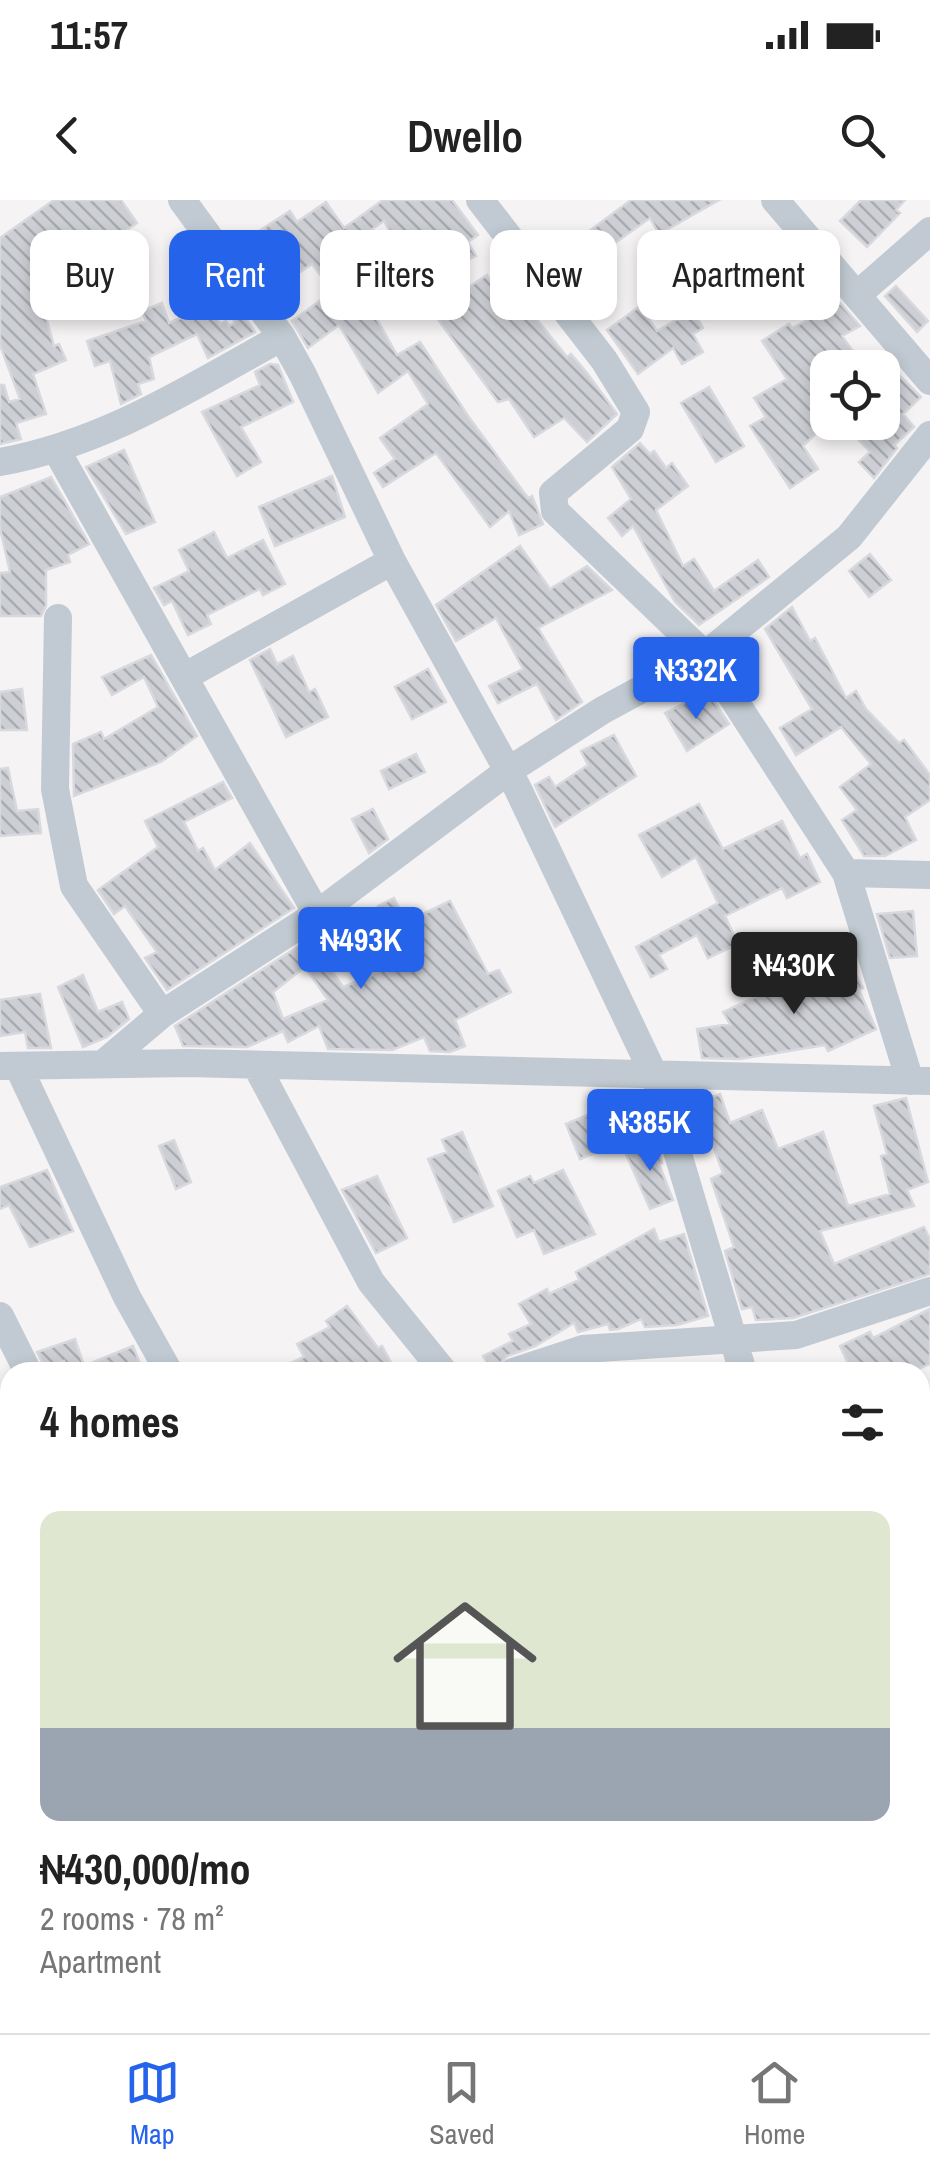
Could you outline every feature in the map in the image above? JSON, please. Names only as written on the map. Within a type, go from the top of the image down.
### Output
[{"type":"street","points":[[182,200],[282,337],[392,561],[508,772],[655,1077],[741,1362]]},
{"type":"street","points":[[164,1362],[9,1066],[256,1065],[920,1081],[846,874],[705,655],[555,511],[552,494],[630,428],[636,412],[604,360],[480,200]]},
{"type":"street","points":[[774,200],[930,381]]},
{"type":"street","points":[[857,295],[930,231]]},
{"type":"street","points":[[0,462],[57,452],[120,427],[282,337]]},
{"type":"street","points":[[103,1064],[162,1014],[318,914],[508,772],[603,710],[705,655],[849,537],[930,434]]},
{"type":"street","points":[[57,452],[318,914]]},
{"type":"street","points":[[184,677],[392,561]]},
{"type":"street","points":[[58,618],[55,788],[74,886],[162,1014]]},
{"type":"street","points":[[846,874],[930,875]]},
{"type":"street","points":[[256,1065],[371,1282],[436,1362]]},
{"type":"street","points":[[545,1362],[583,1350],[796,1335],[930,1291]]},
{"type":"street","points":[[0,1316],[23,1362]]},
{"type":"building","points":[[54,200],[121,200],[137,223],[127,230],[30,230],[30,320],[47,320],[54,346],[59,344],[66,360],[33,374],[46,414],[16,423],[21,439],[0,444],[0,385],[4,385],[9,402],[20,399],[0,345],[0,238]]},
{"type":"building","points":[[383,200],[452,200],[478,235],[470,241],[470,230],[389,230],[384,221],[371,230],[320,230],[320,274],[312,264],[300,272],[300,230],[261,230],[290,211],[297,222],[326,202],[344,228]]},
{"type":"building","points":[[631,200],[719,200],[666,230],[657,230],[650,218],[617,242],[617,230],[591,230]]},
{"type":"building","points":[[861,200],[905,200],[896,210],[900,213],[867,247],[840,221]]},
{"type":"building","points":[[487,275],[490,320],[537,320],[567,357],[571,354],[617,414],[587,442],[564,418],[534,437],[509,399],[498,402],[439,320],[470,320],[470,286]]},
{"type":"building","points":[[896,286],[928,321],[917,332],[885,296]]},
{"type":"building","points":[[320,301],[320,320],[377,320],[397,355],[420,342],[468,416],[528,498],[532,496],[543,524],[519,535],[509,511],[490,527],[436,453],[383,487],[374,473],[395,459],[380,438],[428,404],[408,371],[378,393],[339,325],[308,348],[292,321],[300,320],[300,315]]},
{"type":"building","points":[[162,303],[169,323],[218,320],[229,326],[234,320],[247,320],[255,332],[208,358],[197,334],[149,357],[154,379],[138,384],[141,394],[121,404],[110,361],[95,366],[87,341],[149,320],[149,308]]},
{"type":"building","points":[[840,303],[860,326],[842,336],[852,350],[810,350],[810,439],[803,446],[818,469],[790,488],[750,426],[766,417],[754,398],[787,379],[762,341],[789,324],[792,328],[807,320],[840,320]]},
{"type":"building","points":[[637,308],[637,320],[650,320],[657,331],[676,320],[699,320],[703,328],[693,334],[703,352],[682,364],[673,348],[638,374],[607,330]]},
{"type":"building","points":[[270,364],[278,365],[293,402],[241,427],[261,462],[237,476],[202,412],[260,385],[255,372]]},
{"type":"building","points":[[900,376],[921,397],[903,414],[914,427],[900,440]]},
{"type":"building","points":[[709,387],[744,446],[716,462],[681,403]]},
{"type":"building","points":[[859,440],[900,440],[874,478],[859,462],[870,452]]},
{"type":"building","points":[[640,443],[650,454],[654,451],[666,468],[672,463],[688,486],[656,510],[683,566],[694,559],[714,591],[758,560],[769,577],[699,625],[675,602],[633,526],[622,536],[608,518],[631,499],[612,467]]},
{"type":"building","points":[[124,450],[155,522],[126,534],[86,467]]},
{"type":"building","points":[[332,476],[345,517],[275,546],[259,507]]},
{"type":"building","points":[[51,477],[89,544],[68,555],[70,562],[46,570],[46,606],[41,616],[0,616],[0,573],[10,572],[0,528],[0,497]]},
{"type":"building","points":[[214,532],[227,558],[263,540],[285,584],[263,595],[260,589],[207,615],[211,624],[188,635],[172,601],[164,605],[154,588],[189,571],[179,550]]},
{"type":"building","points":[[520,546],[550,589],[587,566],[612,590],[538,628],[582,702],[556,720],[537,684],[498,703],[489,686],[523,669],[496,618],[456,641],[436,605]]},
{"type":"building","points":[[870,554],[891,580],[869,597],[849,571]]},
{"type":"building","points":[[792,607],[810,641],[815,638],[846,698],[856,691],[866,709],[899,743],[904,740],[930,775],[930,800],[905,817],[916,840],[885,856],[864,856],[842,820],[857,810],[840,787],[871,764],[841,727],[796,755],[780,728],[812,709],[765,629]]},
{"type":"building","points":[[270,649],[277,664],[293,656],[309,692],[315,689],[328,717],[286,737],[250,660]]},
{"type":"building","points":[[151,655],[197,736],[161,762],[74,796],[73,744],[101,732],[104,739],[158,707],[144,677],[112,695],[102,677]]},
{"type":"building","points":[[428,669],[446,702],[412,719],[395,687]]},
{"type":"building","points":[[22,689],[27,730],[0,730],[0,692]]},
{"type":"building","points":[[693,699],[697,709],[713,700],[729,724],[687,751],[665,713]]},
{"type":"building","points":[[614,735],[636,776],[555,827],[535,785],[549,777],[555,787],[588,765],[581,751]]},
{"type":"building","points":[[416,754],[425,772],[389,789],[381,771]]},
{"type":"building","points":[[8,768],[17,811],[38,809],[41,833],[0,836],[0,769]]},
{"type":"building","points":[[223,782],[232,798],[184,822],[198,851],[203,848],[215,870],[250,843],[294,908],[167,990],[145,958],[157,952],[125,906],[114,914],[98,890],[158,847],[145,821]]},
{"type":"building","points":[[699,804],[723,849],[782,821],[800,858],[807,854],[820,882],[787,898],[782,888],[725,916],[738,944],[708,958],[697,935],[659,955],[667,969],[651,977],[636,947],[718,903],[696,857],[662,877],[639,835]]},
{"type":"building","points":[[373,809],[388,839],[369,853],[352,819]]},
{"type":"building","points":[[394,898],[406,922],[450,901],[488,974],[499,970],[511,992],[455,1020],[465,1046],[450,1052],[430,1051],[424,1037],[392,1050],[328,1049],[319,1026],[288,1042],[283,1031],[247,1047],[183,1046],[175,1026],[310,939],[343,987],[381,969],[361,926],[382,916],[378,906]],"holes":[[[305,967],[328,1000],[283,1019],[273,992]]]},
{"type":"building","points":[[913,911],[917,956],[890,958],[877,914]]},
{"type":"building","points":[[847,958],[863,988],[859,990],[876,1029],[828,1051],[825,1045],[740,1059],[702,1058],[697,1029],[730,1024],[723,1012]]},
{"type":"building","points":[[83,975],[98,1012],[122,1002],[129,1019],[107,1037],[83,1047],[58,987]]},
{"type":"building","points":[[40,994],[51,1048],[28,1048],[25,1032],[0,1036],[0,1000]]},
{"type":"building","points":[[720,1094],[730,1123],[762,1110],[778,1149],[823,1132],[848,1206],[890,1194],[881,1156],[887,1154],[874,1106],[906,1098],[928,1182],[907,1190],[914,1206],[820,1231],[834,1264],[924,1227],[930,1239],[930,1274],[793,1318],[756,1320],[752,1307],[742,1309],[725,1251],[734,1247],[711,1179],[723,1173],[709,1135],[692,1141],[682,1108]]},
{"type":"building","points":[[602,1109],[617,1144],[580,1159],[566,1124]]},
{"type":"building","points":[[462,1132],[493,1206],[454,1222],[428,1159],[447,1152],[442,1140]]},
{"type":"building","points":[[655,1139],[662,1163],[659,1164],[673,1200],[650,1209],[625,1152]]},
{"type":"building","points":[[174,1140],[191,1182],[176,1189],[159,1146]]},
{"type":"building","points":[[47,1170],[73,1231],[30,1247],[9,1205],[0,1209],[0,1187]]},
{"type":"building","points":[[563,1170],[595,1234],[544,1254],[534,1230],[517,1237],[498,1191],[530,1176],[534,1183]]},
{"type":"building","points":[[377,1176],[407,1238],[376,1253],[342,1190]]},
{"type":"building","points":[[654,1229],[659,1242],[684,1234],[708,1316],[677,1325],[645,1327],[641,1319],[618,1329],[610,1330],[608,1324],[578,1332],[574,1323],[501,1362],[486,1362],[483,1356],[513,1341],[509,1334],[531,1324],[519,1304],[547,1289],[549,1294],[579,1280],[576,1272]]},
{"type":"building","points":[[347,1306],[378,1348],[382,1346],[391,1362],[293,1362],[304,1357],[297,1344],[330,1327],[326,1321]]},
{"type":"building","points":[[930,1309],[930,1362],[847,1362],[840,1346],[870,1332],[873,1338]]},
{"type":"building","points":[[75,1339],[83,1362],[42,1362],[37,1352]]},
{"type":"building","points":[[133,1346],[139,1362],[94,1362]]}]
